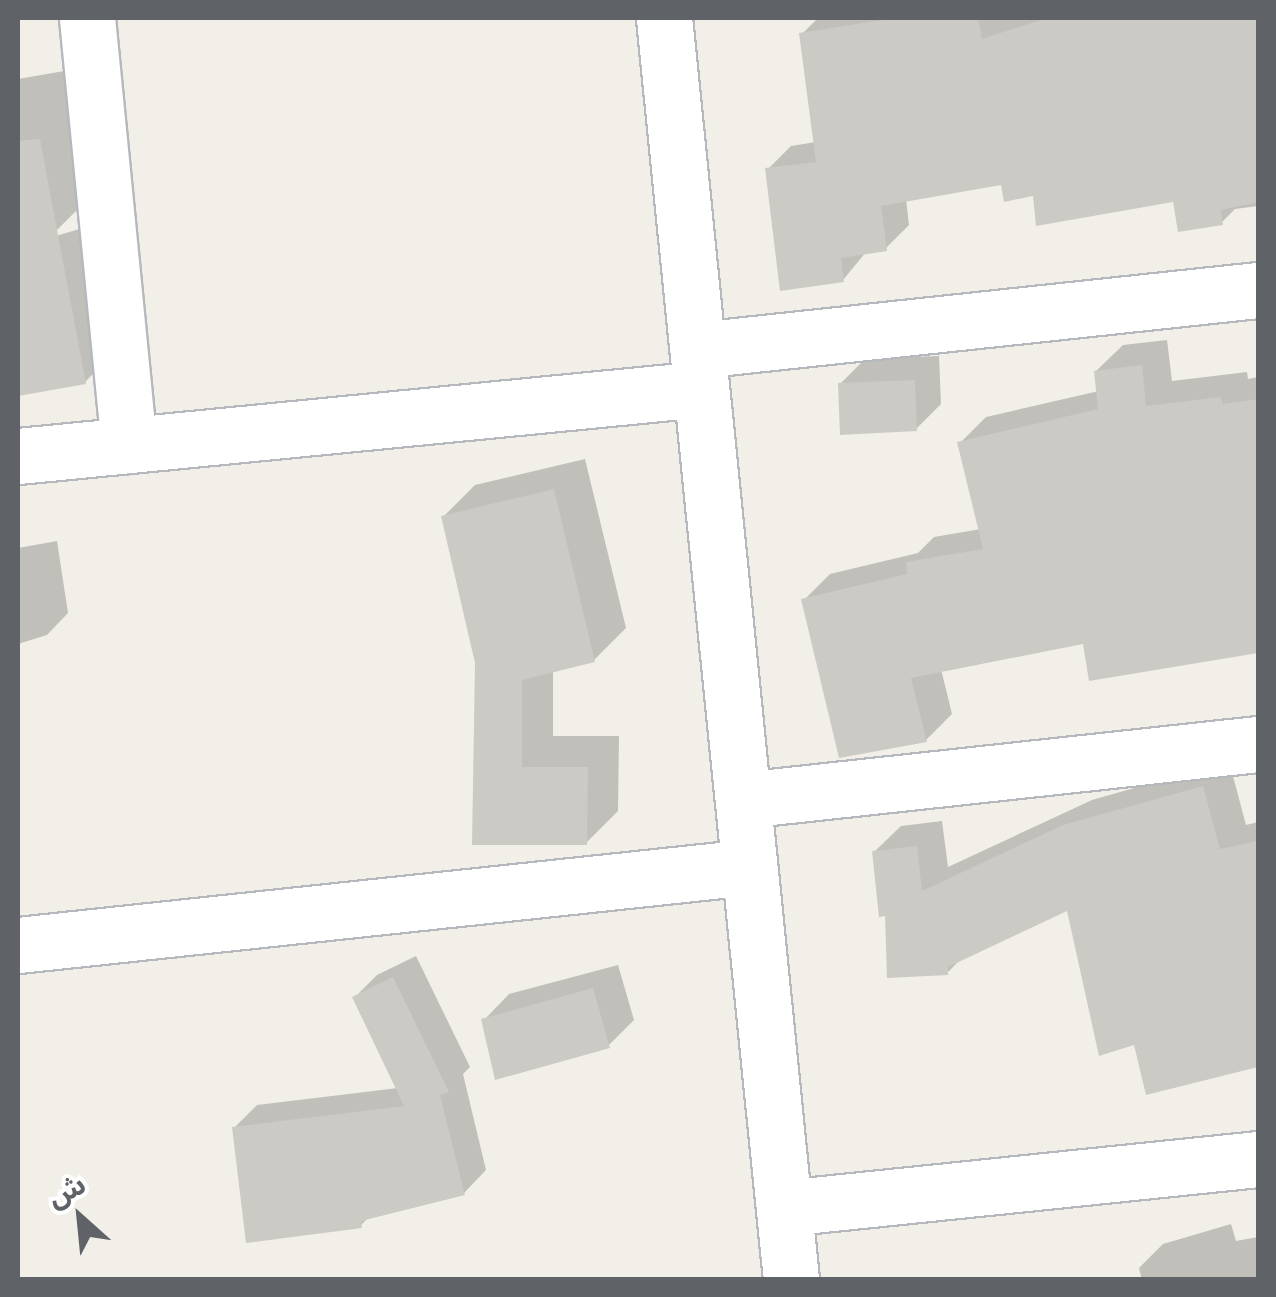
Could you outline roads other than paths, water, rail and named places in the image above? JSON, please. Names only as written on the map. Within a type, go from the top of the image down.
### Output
[{"type":"street","points":[[87,18],[128,445]]},
{"type":"street","points":[[664,18],[784,1208],[777,1278]]},
{"type":"street","points":[[18,456],[128,445],[699,369],[1258,290]]},
{"type":"street","points":[[743,800],[1258,744]]},
{"type":"street","points":[[18,945],[749,866]]},
{"type":"street","points":[[784,1208],[1258,1158]]}]
